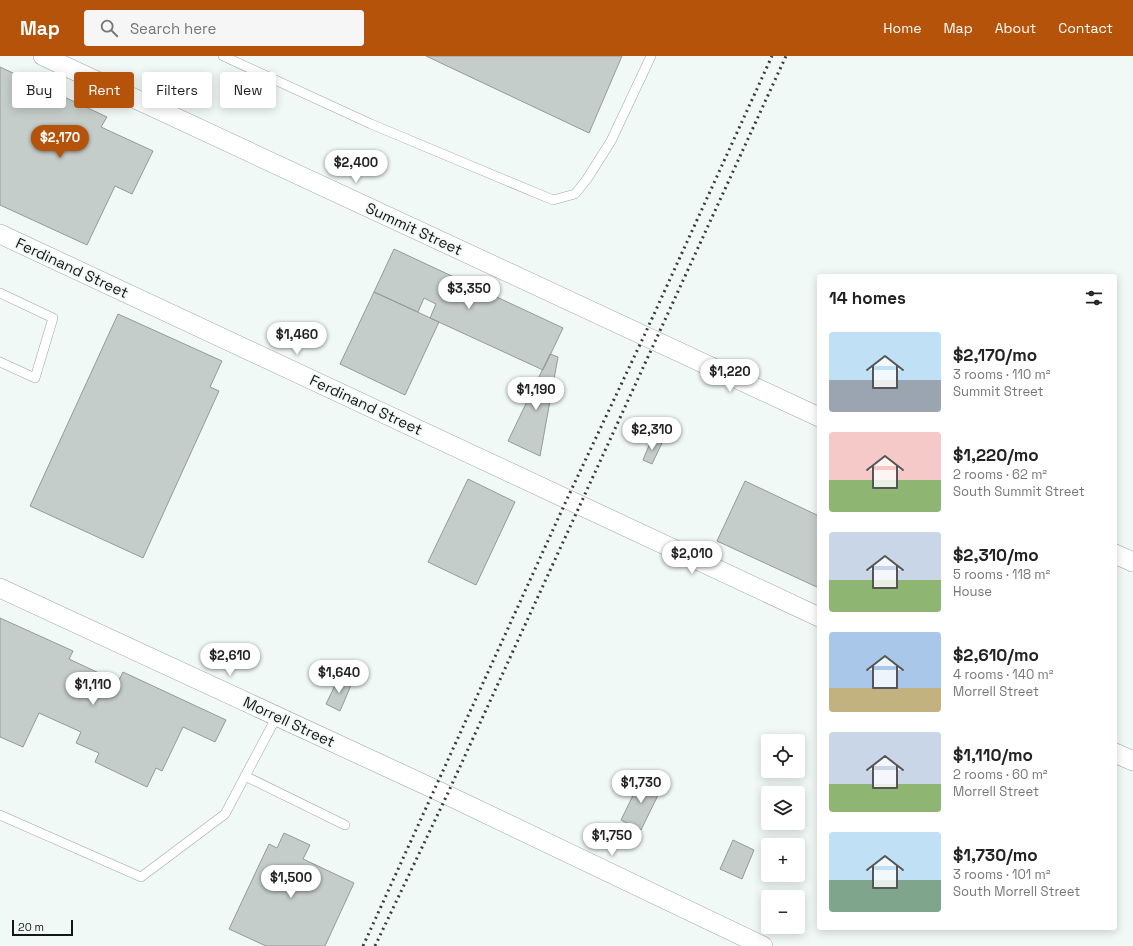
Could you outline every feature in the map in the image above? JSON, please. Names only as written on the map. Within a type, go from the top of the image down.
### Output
[{"type":"street","name":"Summit Street","points":[[43,56],[817,416]]},
{"type":"street","name":"Ferdinand Street","points":[[0,234],[817,616]]},
{"type":"street","points":[[1117,555],[1133,562]]},
{"type":"street","name":"Morrell Street","points":[[0,588],[447,795],[763,946]]},
{"type":"street","points":[[1117,754],[1133,761]]},
{"type":"lane","points":[[223,56],[371,124],[553,200],[575,194],[586,179],[611,141],[651,56]]},
{"type":"lane","points":[[0,293],[53,318],[35,378],[0,362]]},
{"type":"lane","points":[[0,815],[141,877],[224,814],[277,716]]},
{"type":"lane","points":[[245,776],[345,825]]},
{"type":"building","points":[[426,56],[622,56],[589,133]]},
{"type":"building","points":[[0,67],[12,73],[12,108],[66,108],[66,98],[74,102],[74,108],[88,108],[107,117],[101,127],[153,151],[132,194],[115,186],[87,245],[0,205]]},
{"type":"building","points":[[394,249],[563,328],[543,370],[430,318],[436,304],[424,298],[418,312],[374,292]]},
{"type":"building","points":[[374,292],[439,322],[405,395],[340,364]]},
{"type":"building","points":[[118,314],[222,361],[210,387],[219,391],[143,558],[30,506]]},
{"type":"building","points":[[550,354],[558,357],[540,456],[508,441]]},
{"type":"building","points":[[652,438],[662,443],[652,464],[643,460]]},
{"type":"building","points":[[468,479],[515,502],[476,585],[428,562]]},
{"type":"building","points":[[745,481],[817,515],[817,587],[717,541]]},
{"type":"building","points":[[0,618],[73,651],[69,659],[118,682],[123,672],[226,720],[215,742],[183,727],[162,771],[156,768],[147,787],[95,762],[99,753],[76,743],[81,732],[39,713],[23,747],[0,737]]},
{"type":"building","points":[[339,677],[352,683],[340,711],[326,704]]},
{"type":"building","points":[[641,779],[661,789],[641,830],[621,820]]},
{"type":"building","points":[[284,833],[310,845],[303,859],[354,883],[325,946],[266,946],[229,929],[269,844],[277,848]]},
{"type":"building","points":[[733,840],[754,850],[742,879],[720,869]]},
{"type":"railway","points":[[363,946],[567,499],[644,336],[772,56]]},
{"type":"railway","points":[[375,946],[447,795],[786,56]]}]
